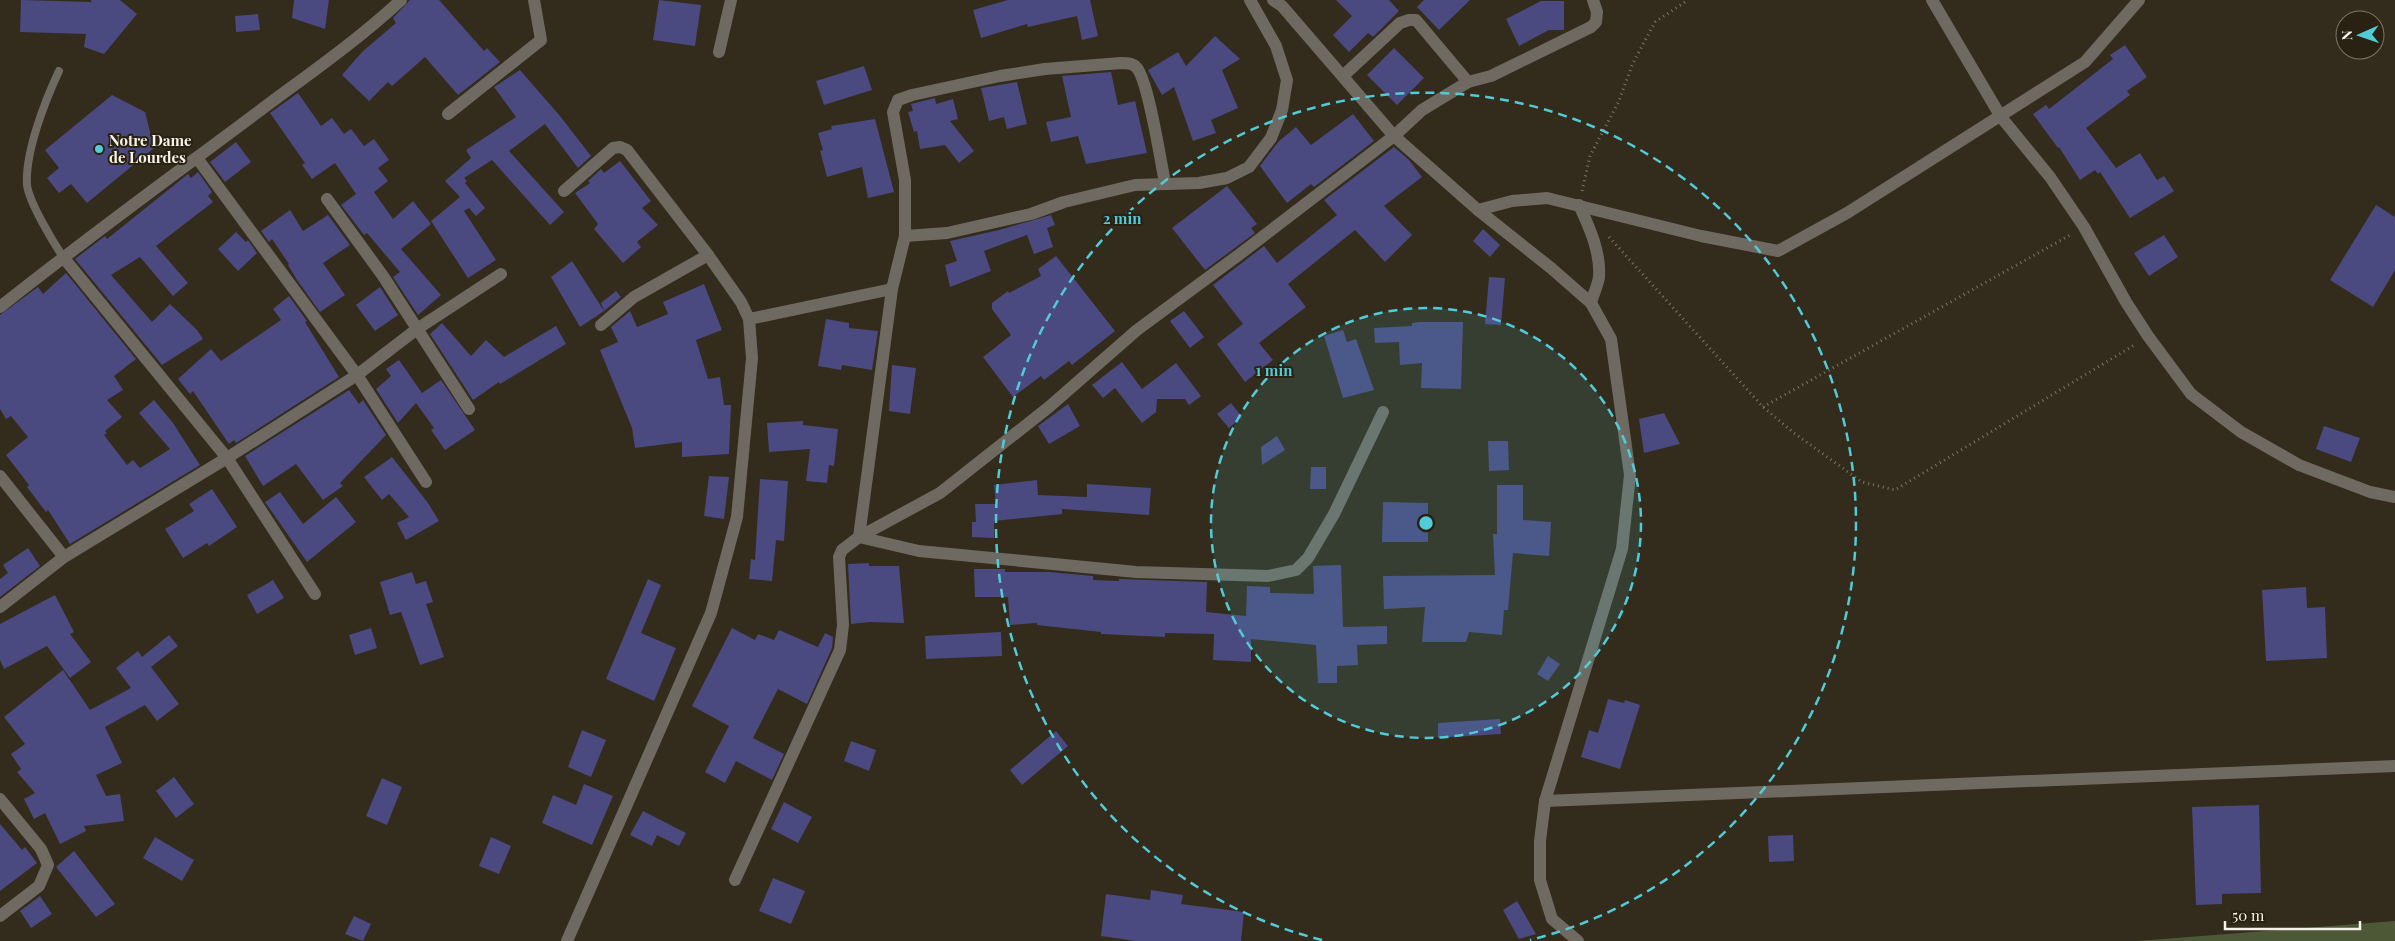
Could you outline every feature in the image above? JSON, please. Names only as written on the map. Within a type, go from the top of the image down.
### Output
[{"type":"street","points":[[0,307],[63,257],[374,24],[401,0]]},
{"type":"street","points":[[448,114],[541,40],[534,0]]},
{"type":"street","points":[[719,52],[731,0]]},
{"type":"street","points":[[905,236],[947,233],[1031,214],[1064,202],[1135,185],[1199,183],[1226,178],[1249,167],[1271,138],[1282,110],[1287,80],[1276,46],[1250,0]]},
{"type":"street","points":[[1273,0],[1282,6],[1394,136],[1478,210],[1551,268],[1590,303],[1611,338],[1630,475],[1622,549],[1546,801],[1540,841],[1540,880],[1552,919],[1578,941]]},
{"type":"street","points":[[735,880],[840,650],[843,625],[839,557],[842,550],[859,536],[940,493],[1049,407],[1137,330],[1394,136],[1422,110],[1468,82],[1491,76],[1591,27],[1596,22],[1597,12],[1593,0]]},
{"type":"street","points":[[1932,0],[2000,117],[2050,177],[2084,228],[2148,336],[2191,394],[2241,432],[2299,465],[2370,492],[2395,497]]},
{"type":"street","points":[[1478,210],[1512,201],[1547,198],[1701,236],[1778,251],[1847,213],[2085,62],[2139,0]]},
{"type":"street","points":[[1343,76],[1400,23],[1416,20],[1468,82]]},
{"type":"street","points":[[859,536],[892,288],[905,236],[905,180],[892,112],[898,100],[912,95],[1000,76],[1044,69],[1121,62],[1136,67],[1142,76],[1155,128],[1165,183]]},
{"type":"street","points":[[564,191],[613,148],[620,146],[627,150],[708,255],[741,302],[749,319],[752,358],[737,517],[711,613],[567,941]]},
{"type":"street","points":[[197,158],[357,375],[426,482]]},
{"type":"street","points":[[327,199],[383,276],[470,409]]},
{"type":"street","points":[[1579,205],[1590,229],[1598,267],[1598,277],[1590,303]]},
{"type":"street","points":[[601,325],[634,297],[708,255]]},
{"type":"street","points":[[63,257],[227,458],[315,594]]},
{"type":"street","points":[[0,607],[64,557],[227,458],[357,375],[417,329],[501,274]]},
{"type":"street","points":[[749,319],[892,288]]},
{"type":"street","points":[[859,536],[919,552],[1136,572],[1268,576],[1296,570],[1308,558],[1334,514],[1383,412]]},
{"type":"street","points":[[0,476],[64,557]]},
{"type":"street","points":[[1546,801],[2395,766]]},
{"type":"street","points":[[0,799],[41,849],[48,865],[39,886],[0,916]]},
{"type":"lane","points":[[59,71],[43,106],[31,153],[27,186],[50,236],[63,257]]},
{"type":"path","points":[[1579,205],[1590,156],[1618,103],[1633,64],[1654,22],[1688,0]]},
{"type":"path","points":[[1763,407],[2084,228]]},
{"type":"path","points":[[1605,233],[1763,407],[1794,433],[1862,482],[1894,490],[2148,336]]},
{"type":"green space","points":[[2395,921],[2395,941],[2137,941]]},
{"type":"building","points":[[21,0],[91,2],[91,0],[120,0],[137,14],[104,54],[84,47],[86,34],[20,32]]},
{"type":"building","points":[[294,0],[329,0],[325,29],[292,18]]},
{"type":"building","points":[[410,0],[439,0],[484,51],[487,48],[500,62],[458,95],[425,57],[392,86],[388,82],[369,101],[342,75],[362,52],[396,23],[393,18]]},
{"type":"building","points":[[659,0],[701,5],[695,46],[653,40]]},
{"type":"building","points":[[1008,0],[1090,0],[1098,36],[1082,40],[1077,16],[1028,27],[1027,24],[981,38],[973,10]]},
{"type":"building","points":[[1336,0],[1389,0],[1399,11],[1373,37],[1368,33],[1349,52],[1333,35],[1352,16]]},
{"type":"building","points":[[1424,0],[1470,0],[1439,30],[1417,7]]},
{"type":"building","points":[[1541,1],[1564,1],[1564,30],[1549,30],[1519,46],[1506,19]]},
{"type":"building","points":[[258,14],[260,30],[236,32],[235,16]]},
{"type":"building","points":[[1215,36],[1240,59],[1222,70],[1238,108],[1211,120],[1216,133],[1193,141],[1174,87],[1162,95],[1148,70],[1178,52],[1186,66]]},
{"type":"building","points":[[2125,45],[2147,77],[2127,91],[2130,95],[2086,128],[2116,168],[2140,153],[2157,180],[2164,176],[2174,191],[2130,218],[2100,172],[2098,174],[2095,170],[2080,180],[2059,147],[2033,114],[2046,105],[2049,109],[2113,59],[2110,55]]},
{"type":"building","points":[[1394,48],[1424,78],[1397,105],[1367,75]]},
{"type":"building","points":[[864,66],[872,90],[824,105],[816,81]]},
{"type":"building","points":[[520,70],[560,116],[591,156],[578,168],[545,124],[509,151],[564,212],[550,225],[492,160],[464,178],[467,181],[465,183],[485,208],[476,216],[469,208],[464,211],[496,260],[468,278],[431,221],[460,197],[445,181],[471,158],[466,150],[516,117],[494,87]]},
{"type":"building","points":[[1111,72],[1118,105],[1135,101],[1147,153],[1086,164],[1078,136],[1051,142],[1046,122],[1071,117],[1062,76]]},
{"type":"building","points":[[1017,82],[1027,124],[1007,129],[1004,117],[989,121],[981,88]]},
{"type":"building","points":[[298,93],[321,126],[332,118],[344,134],[351,129],[364,146],[374,139],[389,160],[378,168],[388,181],[374,192],[393,219],[413,201],[431,224],[401,249],[441,295],[418,315],[393,277],[400,272],[367,233],[364,235],[341,205],[356,194],[335,163],[312,179],[302,165],[305,163],[270,113]]},
{"type":"building","name":"Notre Dame de Lourdes","points":[[112,95],[145,112],[154,148],[87,203],[71,184],[59,193],[47,178],[59,168],[45,150]]},
{"type":"building","points":[[935,98],[936,104],[953,99],[958,119],[950,121],[974,151],[959,163],[945,145],[920,149],[917,131],[914,132],[908,112],[913,111],[911,104]]},
{"type":"building","points":[[1353,114],[1374,141],[1314,187],[1311,184],[1287,203],[1260,166],[1278,142],[1296,127],[1311,145]]},
{"type":"building","points":[[875,119],[894,192],[868,198],[862,167],[827,177],[820,151],[823,150],[818,133],[832,129],[831,126]]},
{"type":"building","points":[[236,142],[251,162],[225,182],[210,162]]},
{"type":"building","points":[[1394,147],[1409,160],[1422,177],[1384,206],[1412,235],[1385,262],[1355,230],[1288,284],[1306,307],[1259,343],[1273,360],[1245,382],[1217,344],[1243,324],[1213,285],[1264,246],[1277,263],[1337,215],[1324,200]]},
{"type":"building","points":[[620,161],[651,201],[642,208],[658,225],[637,242],[641,247],[623,263],[594,229],[598,224],[575,193],[590,183],[588,181],[601,169],[604,173]]},
{"type":"building","points":[[198,172],[212,192],[208,196],[213,202],[156,246],[188,283],[173,296],[140,257],[111,275],[152,322],[170,304],[197,330],[203,339],[162,365],[75,259],[105,236],[107,239],[188,174],[191,178]]},
{"type":"building","points":[[1227,186],[1257,224],[1251,228],[1255,233],[1205,270],[1172,228]]},
{"type":"building","points":[[2376,205],[2395,217],[2395,270],[2373,307],[2330,280]]},
{"type":"building","points":[[290,210],[303,231],[328,215],[350,245],[323,263],[345,295],[320,312],[297,280],[272,239],[269,242],[261,231]]},
{"type":"building","points":[[1051,215],[1055,225],[1047,228],[1053,247],[1034,254],[1027,235],[984,251],[991,271],[950,287],[945,265],[957,261],[950,241],[999,230]]},
{"type":"building","points":[[1483,229],[1500,245],[1490,257],[1473,241]]},
{"type":"building","points":[[236,232],[246,242],[248,240],[257,253],[238,271],[218,249]]},
{"type":"building","points":[[2164,235],[2178,257],[2149,276],[2134,253]]},
{"type":"building","points":[[1056,256],[1115,331],[1072,365],[1069,361],[1044,380],[1041,376],[1013,397],[983,357],[1011,335],[992,309],[992,303],[1008,291],[1009,293],[1041,276],[1038,269]]},
{"type":"building","points":[[572,261],[604,311],[580,327],[551,277]]},
{"type":"building","points":[[66,273],[136,359],[114,376],[123,390],[107,400],[122,417],[105,431],[107,433],[104,435],[127,465],[133,460],[140,468],[170,449],[139,413],[154,400],[173,423],[200,465],[70,544],[48,510],[46,512],[27,487],[29,485],[6,455],[28,437],[11,416],[6,419],[0,409],[0,315],[38,287],[43,294]]},
{"type":"building","points":[[1489,277],[1505,278],[1501,325],[1485,324]]},
{"type":"building","points":[[704,284],[722,330],[696,340],[708,379],[720,377],[724,405],[731,405],[729,454],[682,457],[682,442],[635,448],[632,428],[600,350],[618,342],[611,327],[630,311],[637,327],[668,314],[663,302]]},
{"type":"building","points":[[380,287],[398,315],[375,331],[356,305]]},
{"type":"building","points":[[616,291],[621,297],[604,311],[601,303]]},
{"type":"building","points":[[289,296],[307,321],[305,322],[339,377],[236,443],[234,440],[229,444],[193,391],[190,394],[178,379],[211,349],[221,361],[281,320],[273,309]]},
{"type":"building","points":[[1184,311],[1204,337],[1190,348],[1170,321]]},
{"type":"building","points":[[826,319],[849,323],[849,328],[878,331],[872,370],[842,365],[841,370],[818,366]]},
{"type":"building","points":[[1463,322],[1461,389],[1421,388],[1422,363],[1400,365],[1399,342],[1375,343],[1374,328],[1412,326],[1412,323]]},
{"type":"building","points":[[442,323],[471,356],[486,340],[504,357],[556,326],[566,344],[500,384],[499,382],[473,400],[430,334]]},
{"type":"building","points":[[1343,330],[1347,342],[1356,339],[1374,390],[1343,398],[1324,336]]},
{"type":"building","points":[[399,360],[422,393],[441,380],[475,430],[445,450],[431,430],[434,428],[416,403],[398,423],[376,389],[391,376],[386,369]]},
{"type":"building","points":[[1122,362],[1142,389],[1176,363],[1201,396],[1189,405],[1185,399],[1157,399],[1156,412],[1142,423],[1115,388],[1103,398],[1092,385]]},
{"type":"building","points":[[892,365],[916,368],[910,414],[889,411]]},
{"type":"building","points":[[349,390],[359,404],[363,400],[386,435],[340,483],[343,486],[323,500],[296,464],[263,486],[245,456]]},
{"type":"building","points":[[1231,403],[1242,417],[1229,428],[1217,414]]},
{"type":"building","points":[[1068,404],[1080,426],[1049,444],[1038,426]]},
{"type":"building","points":[[1664,413],[1680,444],[1644,453],[1639,419]]},
{"type":"building","points":[[803,421],[803,425],[838,429],[834,466],[829,465],[827,483],[806,481],[810,449],[769,452],[767,423]]},
{"type":"building","points":[[2324,426],[2360,438],[2351,462],[2316,449]]},
{"type":"building","points":[[1277,436],[1285,450],[1262,465],[1261,447]]},
{"type":"building","points":[[1488,441],[1508,441],[1509,470],[1489,471]]},
{"type":"building","points":[[392,457],[428,503],[439,521],[406,540],[397,523],[409,517],[389,494],[382,500],[364,477]]},
{"type":"building","points":[[1311,467],[1326,467],[1326,489],[1310,489]]},
{"type":"building","points":[[709,476],[729,477],[724,519],[704,516]]},
{"type":"building","points":[[760,479],[788,481],[784,541],[776,540],[772,581],[749,579],[751,559],[755,560]]},
{"type":"building","points":[[1037,480],[1038,495],[1087,497],[1087,484],[1151,488],[1149,515],[1062,509],[1062,514],[994,521],[994,538],[972,537],[972,522],[976,522],[975,504],[996,504],[994,485]]},
{"type":"building","points":[[1497,485],[1523,485],[1523,520],[1551,522],[1549,556],[1513,553],[1508,610],[1504,610],[1502,635],[1469,632],[1466,642],[1422,642],[1425,607],[1384,609],[1383,576],[1495,575],[1493,534],[1497,534]]},
{"type":"building","points":[[212,489],[237,527],[209,546],[207,543],[183,558],[165,529],[194,511],[189,504]]},
{"type":"building","points":[[280,492],[303,524],[336,497],[356,522],[307,562],[265,502]]},
{"type":"building","points":[[1383,502],[1428,503],[1428,542],[1382,542]]},
{"type":"building","points":[[28,548],[40,566],[0,597],[0,579],[8,573],[3,565]]},
{"type":"building","points":[[869,563],[869,566],[899,566],[904,623],[870,622],[851,624],[848,564]]},
{"type":"building","points":[[1341,565],[1343,627],[1387,626],[1387,644],[1357,645],[1358,665],[1337,666],[1337,683],[1318,683],[1316,645],[1251,639],[1251,662],[1213,660],[1214,634],[1165,633],[1165,637],[1101,634],[1101,632],[1037,625],[1037,623],[1010,625],[1008,597],[975,597],[974,569],[1005,569],[1005,572],[1049,572],[1093,576],[1093,580],[1207,582],[1206,612],[1246,616],[1247,586],[1270,587],[1270,593],[1314,594],[1313,566]]},
{"type":"building","points":[[412,572],[416,584],[426,581],[433,602],[426,604],[444,657],[420,665],[401,612],[390,615],[380,582]]},
{"type":"building","points":[[648,579],[661,585],[641,633],[676,648],[654,701],[606,679]]},
{"type":"building","points":[[273,580],[284,598],[257,614],[247,595]]},
{"type":"building","points":[[2306,587],[2307,608],[2325,607],[2327,658],[2266,661],[2262,590]]},
{"type":"building","points":[[55,595],[74,632],[70,634],[91,662],[70,678],[47,646],[4,669],[0,660],[0,624]]},
{"type":"building","points":[[371,628],[377,648],[355,655],[349,635]]},
{"type":"building","points":[[732,628],[755,640],[758,634],[774,640],[779,630],[818,647],[825,633],[833,637],[832,648],[807,704],[778,689],[753,738],[784,754],[772,780],[736,761],[725,783],[705,772],[729,726],[692,706]]},
{"type":"building","points":[[1001,632],[1002,656],[926,659],[925,636]]},
{"type":"building","points":[[169,635],[178,646],[151,667],[179,704],[157,721],[145,705],[105,727],[122,763],[96,775],[106,796],[120,794],[124,821],[84,826],[86,831],[60,844],[45,813],[34,819],[24,799],[35,793],[17,772],[21,769],[11,754],[25,744],[4,717],[63,670],[90,710],[131,688],[116,668],[138,651],[142,657]]},
{"type":"building","points":[[1548,656],[1560,664],[1548,681],[1537,674]]},
{"type":"building","points":[[1608,699],[1624,703],[1625,700],[1640,705],[1620,769],[1581,757],[1589,730],[1598,733]]},
{"type":"building","points":[[1500,719],[1501,734],[1438,738],[1438,723]]},
{"type":"building","points":[[582,730],[606,740],[591,777],[568,767]]},
{"type":"building","points":[[1056,731],[1068,746],[1022,785],[1010,770]]},
{"type":"building","points":[[851,741],[876,750],[869,771],[844,761]]},
{"type":"building","points":[[174,777],[194,804],[176,818],[156,791]]},
{"type":"building","points":[[382,778],[402,787],[387,825],[366,816]]},
{"type":"building","points":[[584,784],[613,796],[592,845],[542,823],[553,795],[576,805]]},
{"type":"building","points":[[784,802],[812,817],[798,843],[771,829]]},
{"type":"building","points":[[2259,805],[2261,893],[2222,894],[2222,904],[2196,905],[2192,807]]},
{"type":"building","points":[[643,811],[686,833],[679,846],[657,835],[652,846],[630,835]]},
{"type":"building","points":[[0,824],[22,850],[25,847],[37,863],[0,891]]},
{"type":"building","points":[[1793,835],[1794,861],[1769,862],[1768,836]]},
{"type":"building","points":[[155,837],[194,860],[182,881],[143,858]]},
{"type":"building","points":[[491,837],[511,846],[499,874],[479,866]]},
{"type":"building","points":[[74,851],[115,904],[96,917],[56,867]]},
{"type":"building","points":[[773,878],[805,891],[791,924],[759,911]]},
{"type":"building","points":[[1151,890],[1183,895],[1181,904],[1244,912],[1241,941],[1136,941],[1101,936],[1106,894],[1150,900]]},
{"type":"building","points":[[40,896],[52,914],[31,928],[20,911]]},
{"type":"building","points":[[1517,901],[1536,934],[1519,939],[1503,910]]},
{"type":"building","points":[[354,916],[371,924],[363,941],[345,934]]},
{"type":"place","name":"Notre Dame de Lourdes","points":[[99,149]]}]
